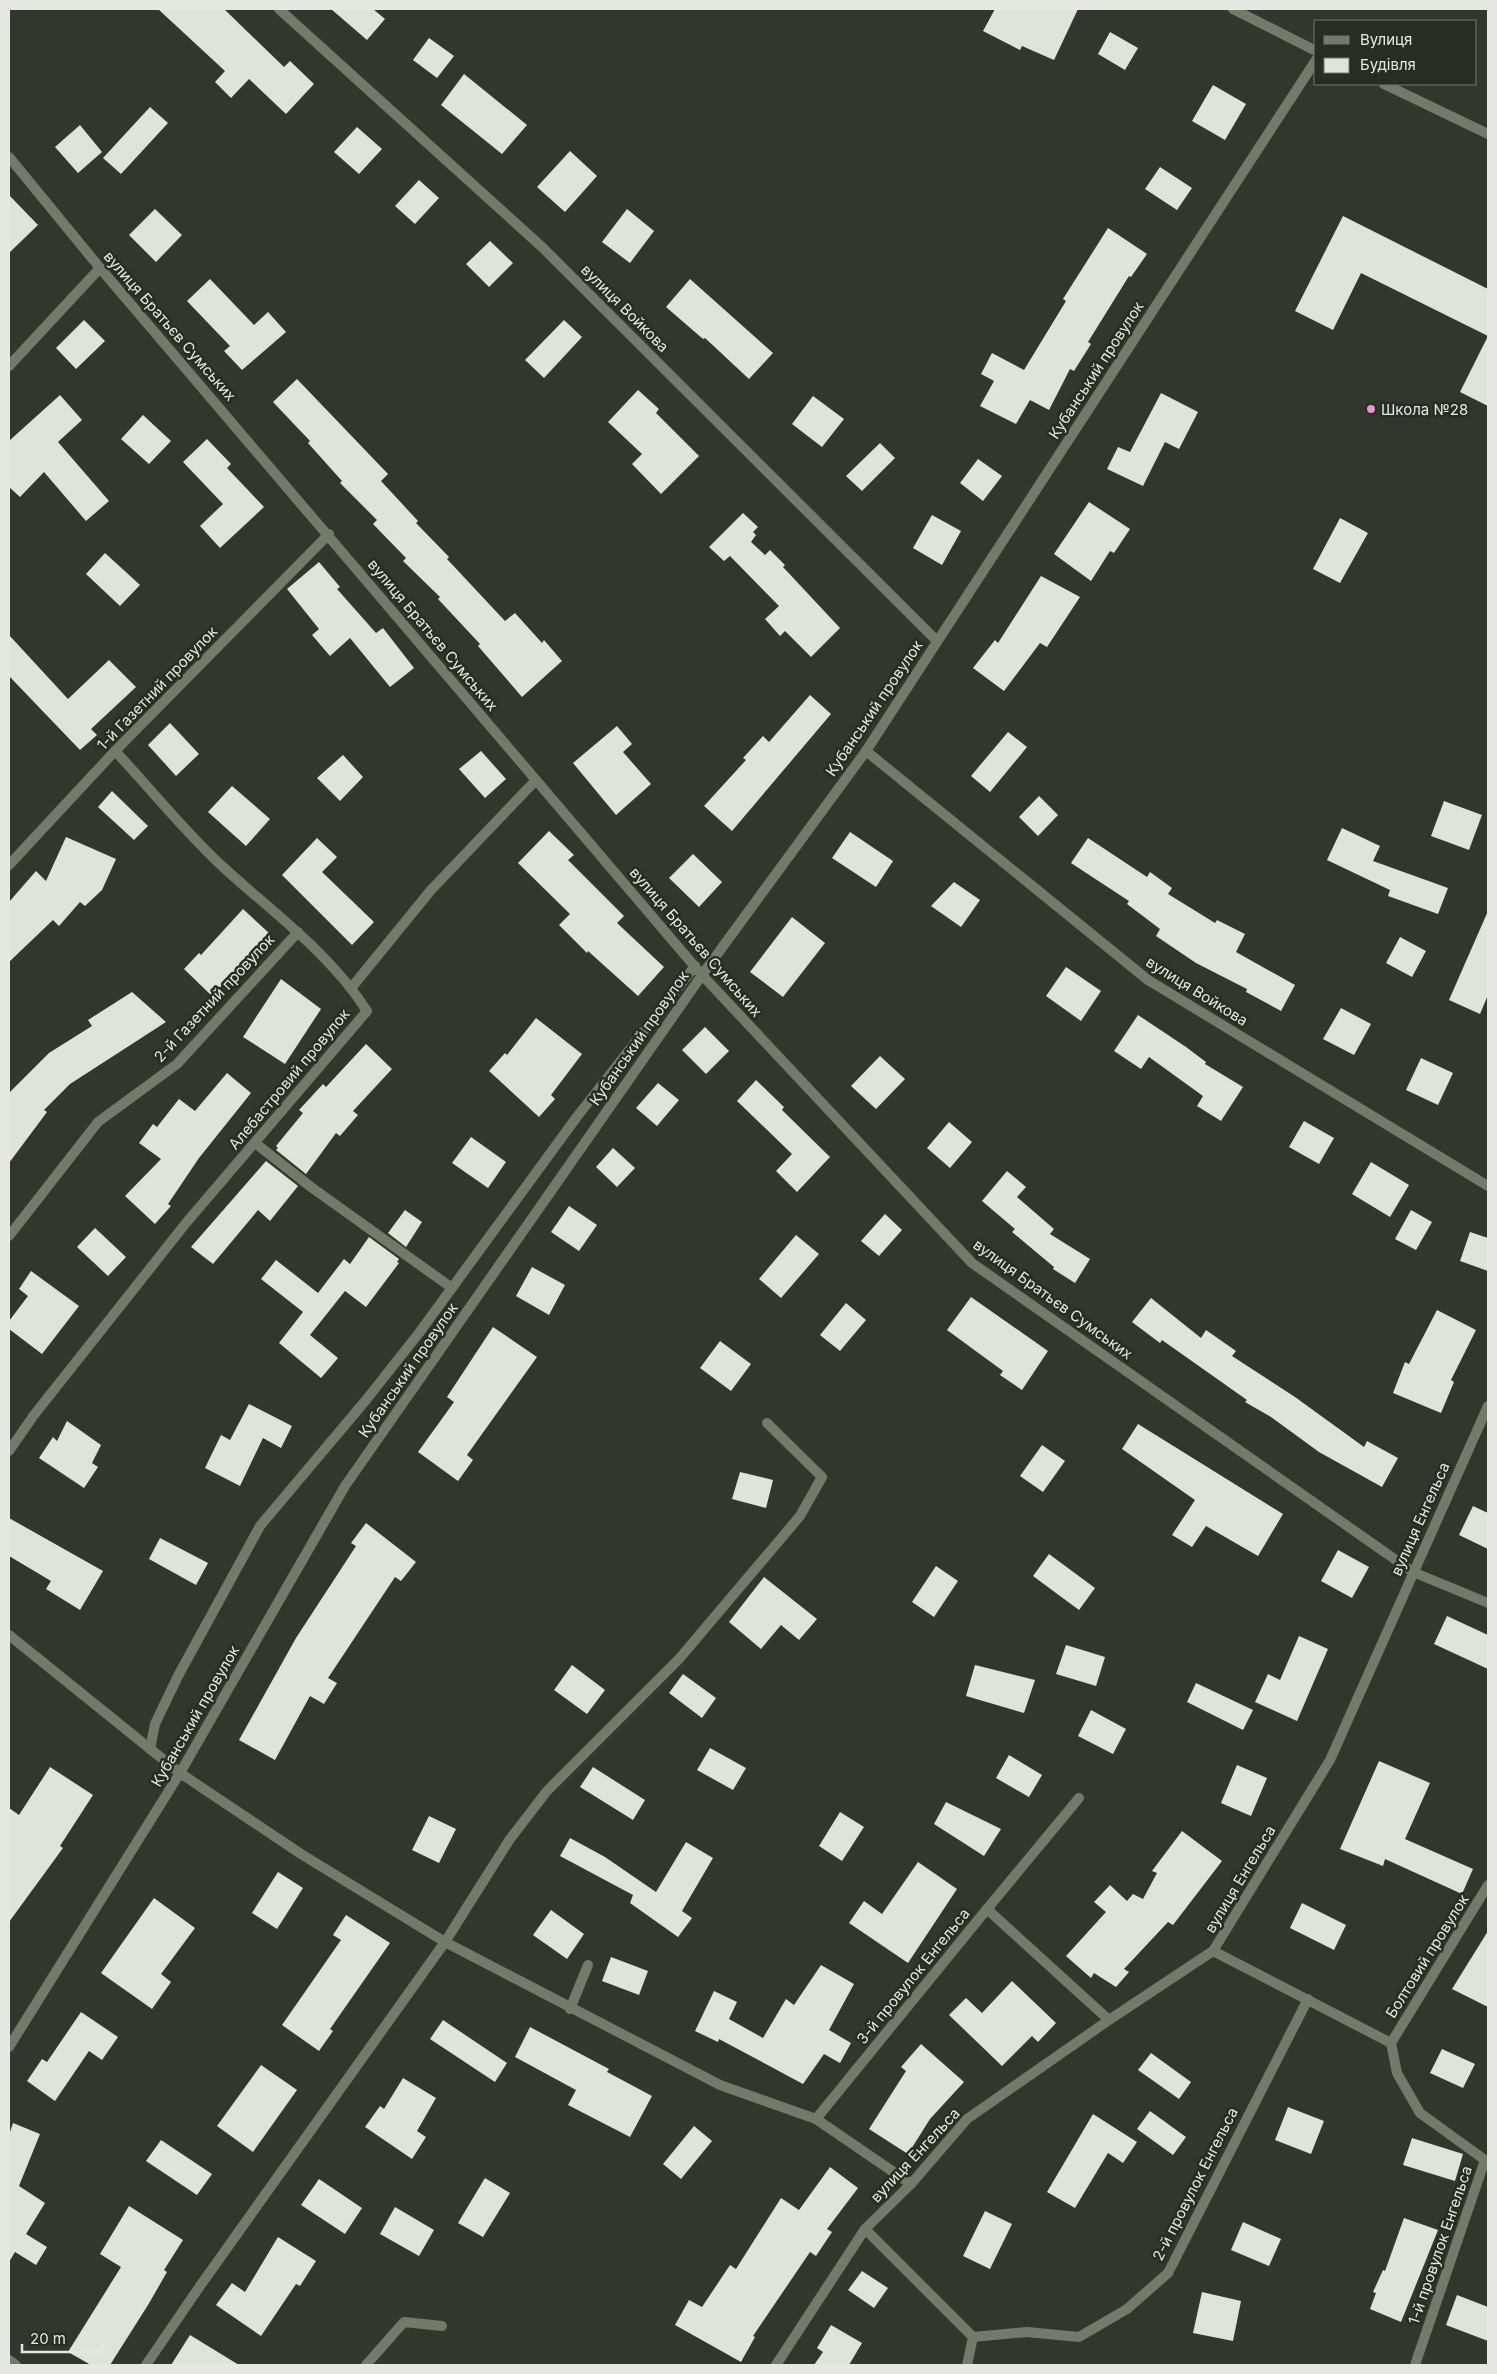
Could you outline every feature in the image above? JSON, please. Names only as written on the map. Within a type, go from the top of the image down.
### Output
[{"type":"street","name":"вулиця Войкова","points":[[279,9],[542,247],[937,640]]},
{"type":"street","points":[[1233,9],[1314,50]]},
{"type":"street","name":"Кубанський провулок","points":[[9,2047],[180,1773],[345,1486],[702,975],[866,751],[1314,63]]},
{"type":"street","points":[[1386,85],[1488,134]]},
{"type":"street","name":"вулиця Братьєв Сумських","points":[[9,157],[100,268],[329,534],[694,966],[972,1263],[1413,1572],[1488,1603]]},
{"type":"street","points":[[9,366],[100,268]]},
{"type":"street","name":"1-й Газетний провулок","points":[[9,865],[115,751],[329,534]]},
{"type":"street","name":"Алебастровий провулок","points":[[9,1451],[40,1408],[186,1223],[367,1011],[352,987],[298,932],[220,864],[115,751]]},
{"type":"street","name":"вулиця Войкова","points":[[866,751],[1148,980],[1488,1186]]},
{"type":"street","points":[[352,987],[431,890],[536,780]]},
{"type":"street","name":"2-й Газетний провулок","points":[[9,1236],[98,1122],[177,1064],[298,932]]},
{"type":"street","points":[[150,1749],[155,1724],[178,1676],[260,1526],[366,1400],[452,1288],[576,1118],[694,966]]},
{"type":"street","points":[[255,1143],[311,1187],[452,1288]]},
{"type":"street","name":"вулиця Енгельса","points":[[776,2365],[865,2229],[911,2184],[967,2119],[1109,2020],[1213,1951],[1330,1760],[1488,1406]]},
{"type":"street","points":[[146,2365],[200,2286],[445,1942],[510,1839],[547,1791],[679,1659],[800,1516],[822,1477],[767,1423]]},
{"type":"street","points":[[9,1635],[180,1773],[301,1854],[445,1942],[570,2009],[720,2085],[816,2119],[911,2184]]},
{"type":"street","points":[[986,1909],[1079,1798]]},
{"type":"street","name":"Болтовий провулок","points":[[1391,2042],[1488,1886]]},
{"type":"street","name":"3-й провулок Енгельса","points":[[816,2119],[986,1909],[1109,2020]]},
{"type":"street","points":[[1213,1951],[1391,2042]]},
{"type":"street","points":[[570,2009],[588,1966]]},
{"type":"street","name":"2-й провулок Енгельса","points":[[973,2337],[1027,2332],[1079,2337],[1127,2309],[1168,2273],[1308,1999]]},
{"type":"street","name":"1-й провулок Енгельса","points":[[1391,2042],[1397,2073],[1420,2113],[1487,2161],[1415,2365]]},
{"type":"street","points":[[865,2229],[973,2337],[967,2365]]},
{"type":"street","points":[[366,2365],[404,2322],[442,2326]]},
{"type":"street","points":[[9,2360],[16,2365]]},
{"type":"building","points":[[158,9],[224,9],[284,67],[290,61],[314,84],[286,114],[249,79],[231,98],[215,82],[225,71]]},
{"type":"building","points":[[331,9],[373,9],[385,19],[367,40]]},
{"type":"building","points":[[995,9],[1078,9],[1054,60],[1022,46],[1020,50],[983,31]]},
{"type":"building","points":[[1110,32],[1138,48],[1125,70],[1098,54]]},
{"type":"building","points":[[429,38],[454,56],[437,78],[413,60]]},
{"type":"building","points":[[464,74],[527,125],[502,154],[441,105]]},
{"type":"building","points":[[1213,85],[1246,104],[1225,140],[1192,121]]},
{"type":"building","points":[[150,107],[168,123],[121,174],[103,158]]},
{"type":"building","points":[[80,125],[102,152],[78,173],[55,147]]},
{"type":"building","points":[[357,127],[382,149],[359,174],[334,152]]},
{"type":"building","points":[[570,151],[597,176],[565,212],[537,187]]},
{"type":"building","points":[[1160,167],[1192,188],[1177,210],[1145,189]]},
{"type":"building","points":[[419,180],[439,198],[415,224],[395,206]]},
{"type":"building","points":[[9,195],[38,225],[9,253]]},
{"type":"building","points":[[155,209],[182,235],[156,262],[129,235]]},
{"type":"building","points":[[627,209],[654,231],[630,263],[602,242]]},
{"type":"building","points":[[1343,216],[1488,289],[1488,336],[1361,273],[1333,330],[1295,311]]},
{"type":"building","points":[[1108,228],[1147,254],[1131,277],[1129,276],[1088,342],[1091,344],[1074,371],[1070,369],[1049,410],[1030,400],[1016,424],[980,406],[994,381],[981,374],[992,353],[1024,370],[1066,301],[1063,299]]},
{"type":"building","points":[[490,241],[513,263],[489,287],[466,264]]},
{"type":"building","points":[[210,279],[254,325],[268,312],[286,332],[242,370],[224,351],[230,346],[187,301]]},
{"type":"building","points":[[690,279],[773,353],[749,379],[705,338],[703,339],[666,307]]},
{"type":"building","points":[[84,320],[105,341],[76,369],[56,348]]},
{"type":"building","points":[[564,320],[582,337],[544,378],[525,360]]},
{"type":"building","points":[[1488,336],[1488,406],[1460,392]]},
{"type":"building","points":[[297,379],[388,474],[381,481],[418,521],[416,523],[449,557],[447,559],[505,621],[515,613],[542,643],[544,640],[562,661],[522,697],[478,646],[480,644],[438,599],[440,597],[403,561],[406,558],[373,524],[377,520],[340,483],[342,481],[308,443],[310,441],[273,402]]},
{"type":"building","points":[[638,390],[659,409],[656,413],[699,456],[661,494],[632,464],[642,454],[608,422]]},
{"type":"building","points":[[1161,393],[1198,412],[1179,449],[1165,442],[1143,486],[1107,469],[1118,447],[1130,452]]},
{"type":"building","points":[[60,395],[82,420],[58,442],[109,501],[86,521],[44,472],[20,497],[9,487],[9,441]]},
{"type":"building","points":[[813,396],[844,419],[822,447],[792,424]]},
{"type":"building","points":[[143,415],[171,441],[149,464],[121,439]]},
{"type":"building","points":[[207,439],[231,464],[227,468],[264,507],[220,548],[200,526],[223,504],[183,462]]},
{"type":"building","points":[[880,443],[895,458],[862,491],[846,476]]},
{"type":"building","points":[[978,459],[1002,476],[983,501],[960,483]]},
{"type":"building","points":[[1089,502],[1130,529],[1114,553],[1110,551],[1091,581],[1054,554]]},
{"type":"building","points":[[743,513],[758,527],[753,532],[756,535],[751,542],[765,555],[770,550],[785,565],[783,567],[840,628],[811,657],[785,631],[780,636],[765,619],[779,606],[730,556],[724,561],[709,547]]},
{"type":"building","points":[[932,515],[961,531],[942,565],[913,548]]},
{"type":"building","points":[[1340,518],[1368,533],[1340,583],[1313,569]]},
{"type":"building","points":[[105,553],[140,585],[120,606],[86,574]]},
{"type":"building","points":[[319,562],[340,587],[337,589],[376,633],[383,628],[414,668],[390,687],[350,638],[330,656],[312,635],[319,629],[287,589]]},
{"type":"building","points":[[1041,576],[1080,597],[1047,647],[1040,643],[1004,691],[973,668],[995,640],[998,643]]},
{"type":"building","points":[[9,635],[68,699],[109,660],[136,687],[91,729],[97,735],[80,750],[9,676]]},
{"type":"building","points":[[810,695],[831,714],[732,831],[704,806],[746,760],[743,758],[763,736],[769,742]]},
{"type":"building","points":[[170,723],[199,754],[176,776],[148,745]]},
{"type":"building","points":[[617,726],[632,744],[623,752],[651,784],[616,815],[573,763]]},
{"type":"building","points":[[1008,732],[1027,747],[990,792],[971,776]]},
{"type":"building","points":[[481,751],[506,779],[485,798],[459,769]]},
{"type":"building","points":[[343,755],[363,777],[340,801],[317,778]]},
{"type":"building","points":[[232,786],[270,819],[246,846],[208,812]]},
{"type":"building","points":[[112,791],[148,826],[134,840],[98,807]]},
{"type":"building","points":[[1039,796],[1058,815],[1038,836],[1019,817]]},
{"type":"building","points":[[1444,801],[1482,815],[1469,850],[1431,836]]},
{"type":"building","points":[[1342,828],[1380,846],[1373,861],[1448,888],[1438,914],[1388,896],[1390,890],[1327,860]]},
{"type":"building","points":[[549,831],[574,855],[568,860],[624,916],[617,923],[664,967],[638,996],[588,951],[587,953],[559,925],[570,914],[518,863]]},
{"type":"building","points":[[850,832],[893,861],[876,887],[832,858]]},
{"type":"building","points":[[66,837],[116,859],[102,890],[85,906],[80,902],[59,926],[53,920],[9,962],[9,902],[36,871],[46,881]]},
{"type":"building","points":[[317,838],[337,857],[322,872],[374,922],[352,945],[282,875]]},
{"type":"building","points":[[1088,838],[1147,877],[1150,872],[1172,888],[1168,894],[1215,923],[1217,920],[1245,934],[1236,952],[1295,985],[1281,1011],[1246,992],[1247,989],[1196,963],[1156,936],[1160,929],[1127,904],[1129,901],[1071,863]]},
{"type":"building","points":[[693,854],[722,882],[699,907],[669,878]]},
{"type":"building","points":[[954,882],[980,900],[961,927],[931,906]]},
{"type":"building","points":[[243,909],[270,934],[212,996],[184,969],[199,953],[201,955]]},
{"type":"building","points":[[1488,911],[1488,995],[1480,1014],[1449,1000]]},
{"type":"building","points":[[792,917],[825,943],[783,997],[750,972]]},
{"type":"building","points":[[1400,937],[1426,951],[1412,977],[1386,963]]},
{"type":"building","points":[[1066,967],[1101,991],[1081,1021],[1046,996]]},
{"type":"building","points":[[281,979],[321,1009],[285,1064],[243,1037]]},
{"type":"building","points":[[132,992],[166,1022],[70,1084],[44,1110],[47,1112],[9,1163],[9,1093],[49,1053],[92,1026],[88,1020]]},
{"type":"building","points":[[1341,1008],[1371,1024],[1354,1055],[1323,1039]]},
{"type":"building","points":[[1138,1015],[1186,1047],[1206,1062],[1205,1064],[1243,1087],[1221,1121],[1197,1106],[1203,1096],[1149,1057],[1141,1069],[1114,1051]]},
{"type":"building","points":[[536,1018],[582,1054],[551,1095],[555,1099],[539,1117],[489,1071],[505,1053],[507,1055]]},
{"type":"building","points":[[705,1027],[729,1051],[706,1074],[682,1050]]},
{"type":"building","points":[[366,1044],[392,1069],[353,1111],[358,1115],[340,1136],[336,1133],[306,1174],[276,1150],[278,1148],[276,1146],[303,1113],[299,1110],[323,1084],[326,1087]]},
{"type":"building","points":[[880,1056],[905,1079],[876,1109],[851,1086]]},
{"type":"building","points":[[1421,1058],[1453,1073],[1438,1105],[1406,1090]]},
{"type":"building","points":[[227,1073],[251,1093],[199,1158],[168,1204],[171,1206],[155,1224],[125,1196],[161,1159],[139,1143],[153,1124],[157,1127],[179,1099],[195,1111]]},
{"type":"building","points":[[756,1080],[784,1107],[782,1110],[830,1157],[797,1192],[776,1171],[792,1154],[737,1101]]},
{"type":"building","points":[[658,1083],[679,1100],[657,1126],[636,1108]]},
{"type":"building","points":[[1304,1121],[1334,1138],[1319,1164],[1289,1147]]},
{"type":"building","points":[[949,1122],[972,1142],[950,1168],[927,1148]]},
{"type":"building","points":[[471,1137],[506,1162],[488,1188],[452,1163]]},
{"type":"building","points":[[613,1148],[635,1168],[617,1187],[596,1167]]},
{"type":"building","points":[[266,1161],[298,1186],[270,1221],[258,1210],[213,1264],[191,1247]]},
{"type":"building","points":[[1371,1162],[1409,1185],[1390,1217],[1352,1194]]},
{"type":"building","points":[[1007,1171],[1026,1187],[1017,1197],[1054,1229],[1050,1234],[1090,1259],[1075,1283],[1053,1269],[1054,1267],[1012,1232],[1015,1229],[982,1201]]},
{"type":"building","points":[[569,1206],[597,1225],[579,1251],[551,1232]]},
{"type":"building","points":[[405,1210],[422,1222],[406,1247],[388,1233]]},
{"type":"building","points":[[1411,1210],[1432,1222],[1416,1250],[1395,1239]]},
{"type":"building","points":[[885,1214],[902,1230],[879,1256],[861,1241]]},
{"type":"building","points":[[95,1228],[126,1257],[108,1276],[77,1247]]},
{"type":"building","points":[[1470,1232],[1488,1238],[1488,1271],[1460,1261]]},
{"type":"building","points":[[796,1235],[819,1254],[781,1298],[759,1279]]},
{"type":"building","points":[[369,1237],[399,1259],[397,1262],[399,1263],[366,1307],[345,1291],[310,1335],[338,1358],[321,1378],[279,1343],[303,1312],[261,1279],[276,1260],[318,1293],[344,1259],[350,1264]]},
{"type":"building","points":[[532,1267],[565,1285],[549,1315],[516,1296]]},
{"type":"building","points":[[31,1271],[79,1306],[42,1354],[9,1329],[9,1321],[28,1296],[19,1289]]},
{"type":"building","points":[[971,1297],[1048,1351],[1022,1390],[1000,1375],[1003,1371],[947,1330]]},
{"type":"building","points":[[1151,1298],[1201,1338],[1206,1330],[1236,1351],[1232,1356],[1295,1397],[1364,1447],[1367,1441],[1398,1458],[1382,1487],[1319,1452],[1271,1417],[1245,1402],[1247,1400],[1162,1340],[1160,1343],[1132,1322]]},
{"type":"building","points":[[846,1303],[866,1320],[840,1351],[820,1335]]},
{"type":"building","points":[[1437,1310],[1476,1330],[1451,1380],[1454,1382],[1441,1413],[1393,1393],[1405,1362],[1409,1364]]},
{"type":"building","points":[[493,1327],[537,1357],[467,1455],[473,1460],[458,1481],[418,1452],[454,1402],[447,1397]]},
{"type":"building","points":[[720,1341],[751,1364],[731,1391],[700,1368]]},
{"type":"building","points":[[249,1404],[292,1426],[281,1448],[263,1438],[240,1486],[205,1468],[221,1435],[230,1440]]},
{"type":"building","points":[[67,1421],[101,1445],[92,1463],[98,1467],[84,1488],[39,1458],[53,1437],[57,1441]]},
{"type":"building","points":[[1138,1424],[1283,1514],[1258,1556],[1206,1526],[1192,1547],[1172,1535],[1195,1500],[1122,1449]]},
{"type":"building","points":[[1042,1445],[1065,1461],[1043,1492],[1020,1476]]},
{"type":"building","points":[[740,1472],[773,1480],[766,1508],[732,1499]]},
{"type":"building","points":[[1473,1506],[1488,1513],[1488,1549],[1459,1535]]},
{"type":"building","points":[[9,1518],[103,1571],[80,1610],[46,1589],[51,1581],[9,1556]]},
{"type":"building","points":[[366,1523],[416,1562],[401,1581],[395,1577],[328,1678],[337,1683],[324,1704],[310,1696],[275,1760],[239,1740],[296,1638],[356,1546],[351,1543]]},
{"type":"building","points":[[160,1538],[208,1563],[196,1585],[149,1559]]},
{"type":"building","points":[[1338,1550],[1369,1567],[1352,1598],[1321,1581]]},
{"type":"building","points":[[1049,1554],[1095,1588],[1079,1610],[1033,1576]]},
{"type":"building","points":[[936,1566],[958,1581],[934,1617],[912,1602]]},
{"type":"building","points":[[764,1577],[817,1619],[799,1640],[781,1625],[761,1649],[729,1622]]},
{"type":"building","points":[[1447,1616],[1488,1635],[1488,1669],[1434,1644]]},
{"type":"building","points":[[1299,1636],[1328,1649],[1297,1721],[1255,1702],[1268,1674],[1280,1680]]},
{"type":"building","points":[[1066,1645],[1105,1657],[1096,1686],[1056,1674]]},
{"type":"building","points":[[572,1665],[605,1690],[587,1714],[554,1690]]},
{"type":"building","points":[[975,1665],[1035,1680],[1024,1713],[966,1696]]},
{"type":"building","points":[[683,1674],[716,1698],[702,1718],[669,1693]]},
{"type":"building","points":[[1196,1683],[1253,1710],[1243,1730],[1187,1702]]},
{"type":"building","points":[[1091,1710],[1126,1729],[1113,1754],[1078,1736]]},
{"type":"building","points":[[710,1748],[746,1768],[733,1790],[697,1770]]},
{"type":"building","points":[[1009,1755],[1042,1775],[1029,1797],[996,1778]]},
{"type":"building","points":[[1379,1761],[1430,1783],[1405,1839],[1473,1869],[1462,1894],[1385,1859],[1383,1866],[1340,1849]]},
{"type":"building","points":[[1237,1765],[1267,1778],[1251,1816],[1221,1803]]},
{"type":"building","points":[[50,1767],[93,1795],[60,1846],[63,1848],[9,1922],[9,1808],[19,1815]]},
{"type":"building","points":[[593,1767],[645,1800],[633,1820],[580,1787]]},
{"type":"building","points":[[946,1802],[1001,1829],[984,1856],[934,1824]]},
{"type":"building","points":[[840,1812],[864,1827],[842,1861],[819,1846]]},
{"type":"building","points":[[429,1816],[456,1829],[439,1863],[412,1850]]},
{"type":"building","points":[[1182,1831],[1222,1861],[1173,1925],[1168,1922],[1124,1969],[1129,1972],[1116,1987],[1094,1973],[1091,1978],[1066,1956],[1106,1912],[1094,1902],[1110,1885],[1127,1901],[1133,1894],[1143,1899],[1157,1873],[1152,1871]]},
{"type":"building","points":[[570,1838],[605,1857],[656,1892],[686,1842],[713,1858],[682,1911],[692,1918],[678,1937],[630,1903],[633,1895],[560,1856]]},
{"type":"building","points":[[918,1862],[957,1889],[908,1963],[849,1923],[864,1901],[882,1914]]},
{"type":"building","points":[[278,1872],[303,1888],[277,1929],[252,1913]]},
{"type":"building","points":[[154,1898],[195,1928],[161,1974],[171,1982],[152,2009],[101,1973]]},
{"type":"building","points":[[1302,1903],[1346,1925],[1334,1950],[1290,1928]]},
{"type":"building","points":[[551,1910],[584,1934],[567,1959],[533,1935]]},
{"type":"building","points":[[346,1915],[390,1943],[330,2029],[333,2031],[319,2051],[282,2025],[341,1940],[333,1935]]},
{"type":"building","points":[[1488,1931],[1488,2007],[1452,1989]]},
{"type":"building","points":[[611,1957],[648,1971],[639,1995],[602,1981]]},
{"type":"building","points":[[821,1965],[854,1984],[829,2030],[851,2043],[840,2063],[824,2054],[803,2084],[719,2039],[718,2042],[695,2031],[714,1991],[737,2002],[729,2019],[763,2038],[786,1999],[794,2005]]},
{"type":"building","points":[[1012,1981],[1056,2023],[1038,2042],[1032,2036],[1002,2066],[949,2015],[966,1998],[982,2013]]},
{"type":"building","points":[[81,2012],[118,2037],[102,2060],[89,2051],[55,2101],[27,2081],[42,2059],[47,2062]]},
{"type":"building","points":[[443,2020],[507,2063],[495,2082],[430,2039]]},
{"type":"building","points":[[530,2027],[609,2069],[607,2072],[652,2096],[630,2137],[568,2105],[576,2090],[515,2057]]},
{"type":"building","points":[[921,2044],[964,2082],[930,2119],[908,2154],[869,2129],[906,2071],[901,2067]]},
{"type":"building","points":[[1442,2049],[1475,2064],[1463,2088],[1430,2073]]},
{"type":"building","points":[[1151,2053],[1191,2082],[1179,2099],[1138,2070]]},
{"type":"building","points":[[261,2065],[297,2090],[253,2152],[217,2126]]},
{"type":"building","points":[[403,2078],[436,2098],[417,2131],[426,2137],[412,2159],[365,2127],[380,2106],[384,2109]]},
{"type":"building","points":[[1288,2107],[1324,2121],[1311,2154],[1275,2140]]},
{"type":"building","points":[[1150,2111],[1186,2137],[1173,2155],[1137,2129]]},
{"type":"building","points":[[1093,2114],[1137,2142],[1123,2163],[1108,2153],[1075,2208],[1047,2192]]},
{"type":"building","points":[[13,2123],[40,2134],[19,2186],[45,2203],[26,2234],[47,2247],[36,2265],[15,2252],[9,2262],[9,2135]]},
{"type":"building","points":[[694,2126],[712,2141],[681,2179],[663,2164]]},
{"type":"building","points":[[1412,2138],[1463,2154],[1455,2181],[1403,2165]]},
{"type":"building","points":[[161,2140],[212,2174],[197,2195],[146,2161]]},
{"type":"building","points":[[830,2167],[858,2188],[827,2229],[832,2232],[816,2256],[810,2252],[753,2336],[755,2337],[741,2362],[675,2325],[689,2300],[702,2307],[730,2265],[736,2269],[781,2198],[799,2210]]},
{"type":"building","points":[[485,2178],[510,2193],[483,2237],[458,2223]]},
{"type":"building","points":[[319,2179],[362,2208],[345,2234],[301,2205]]},
{"type":"building","points":[[129,2206],[183,2240],[164,2270],[167,2272],[148,2305],[110,2365],[91,2365],[68,2352],[121,2267],[100,2254]]},
{"type":"building","points":[[395,2207],[434,2230],[419,2256],[380,2234]]},
{"type":"building","points":[[985,2211],[1012,2224],[990,2269],[963,2256]]},
{"type":"building","points":[[1404,2218],[1438,2230],[1401,2322],[1370,2309],[1376,2293],[1373,2292],[1383,2270],[1385,2271]]},
{"type":"building","points":[[1243,2222],[1281,2239],[1269,2266],[1231,2250]]},
{"type":"building","points":[[278,2237],[316,2261],[300,2286],[296,2284],[261,2336],[216,2305],[232,2283],[245,2292]]},
{"type":"building","points":[[862,2271],[888,2288],[874,2308],[848,2290]]},
{"type":"building","points":[[1202,2292],[1241,2301],[1233,2341],[1193,2333]]},
{"type":"building","points":[[1457,2295],[1488,2307],[1488,2341],[1446,2325]]},
{"type":"building","points":[[831,2325],[862,2343],[849,2365],[814,2365],[823,2352],[817,2348]]},
{"type":"building","points":[[190,2335],[239,2365],[171,2365]]},
{"type":"place","name":"Школа №28","points":[[1371,409]]}]
